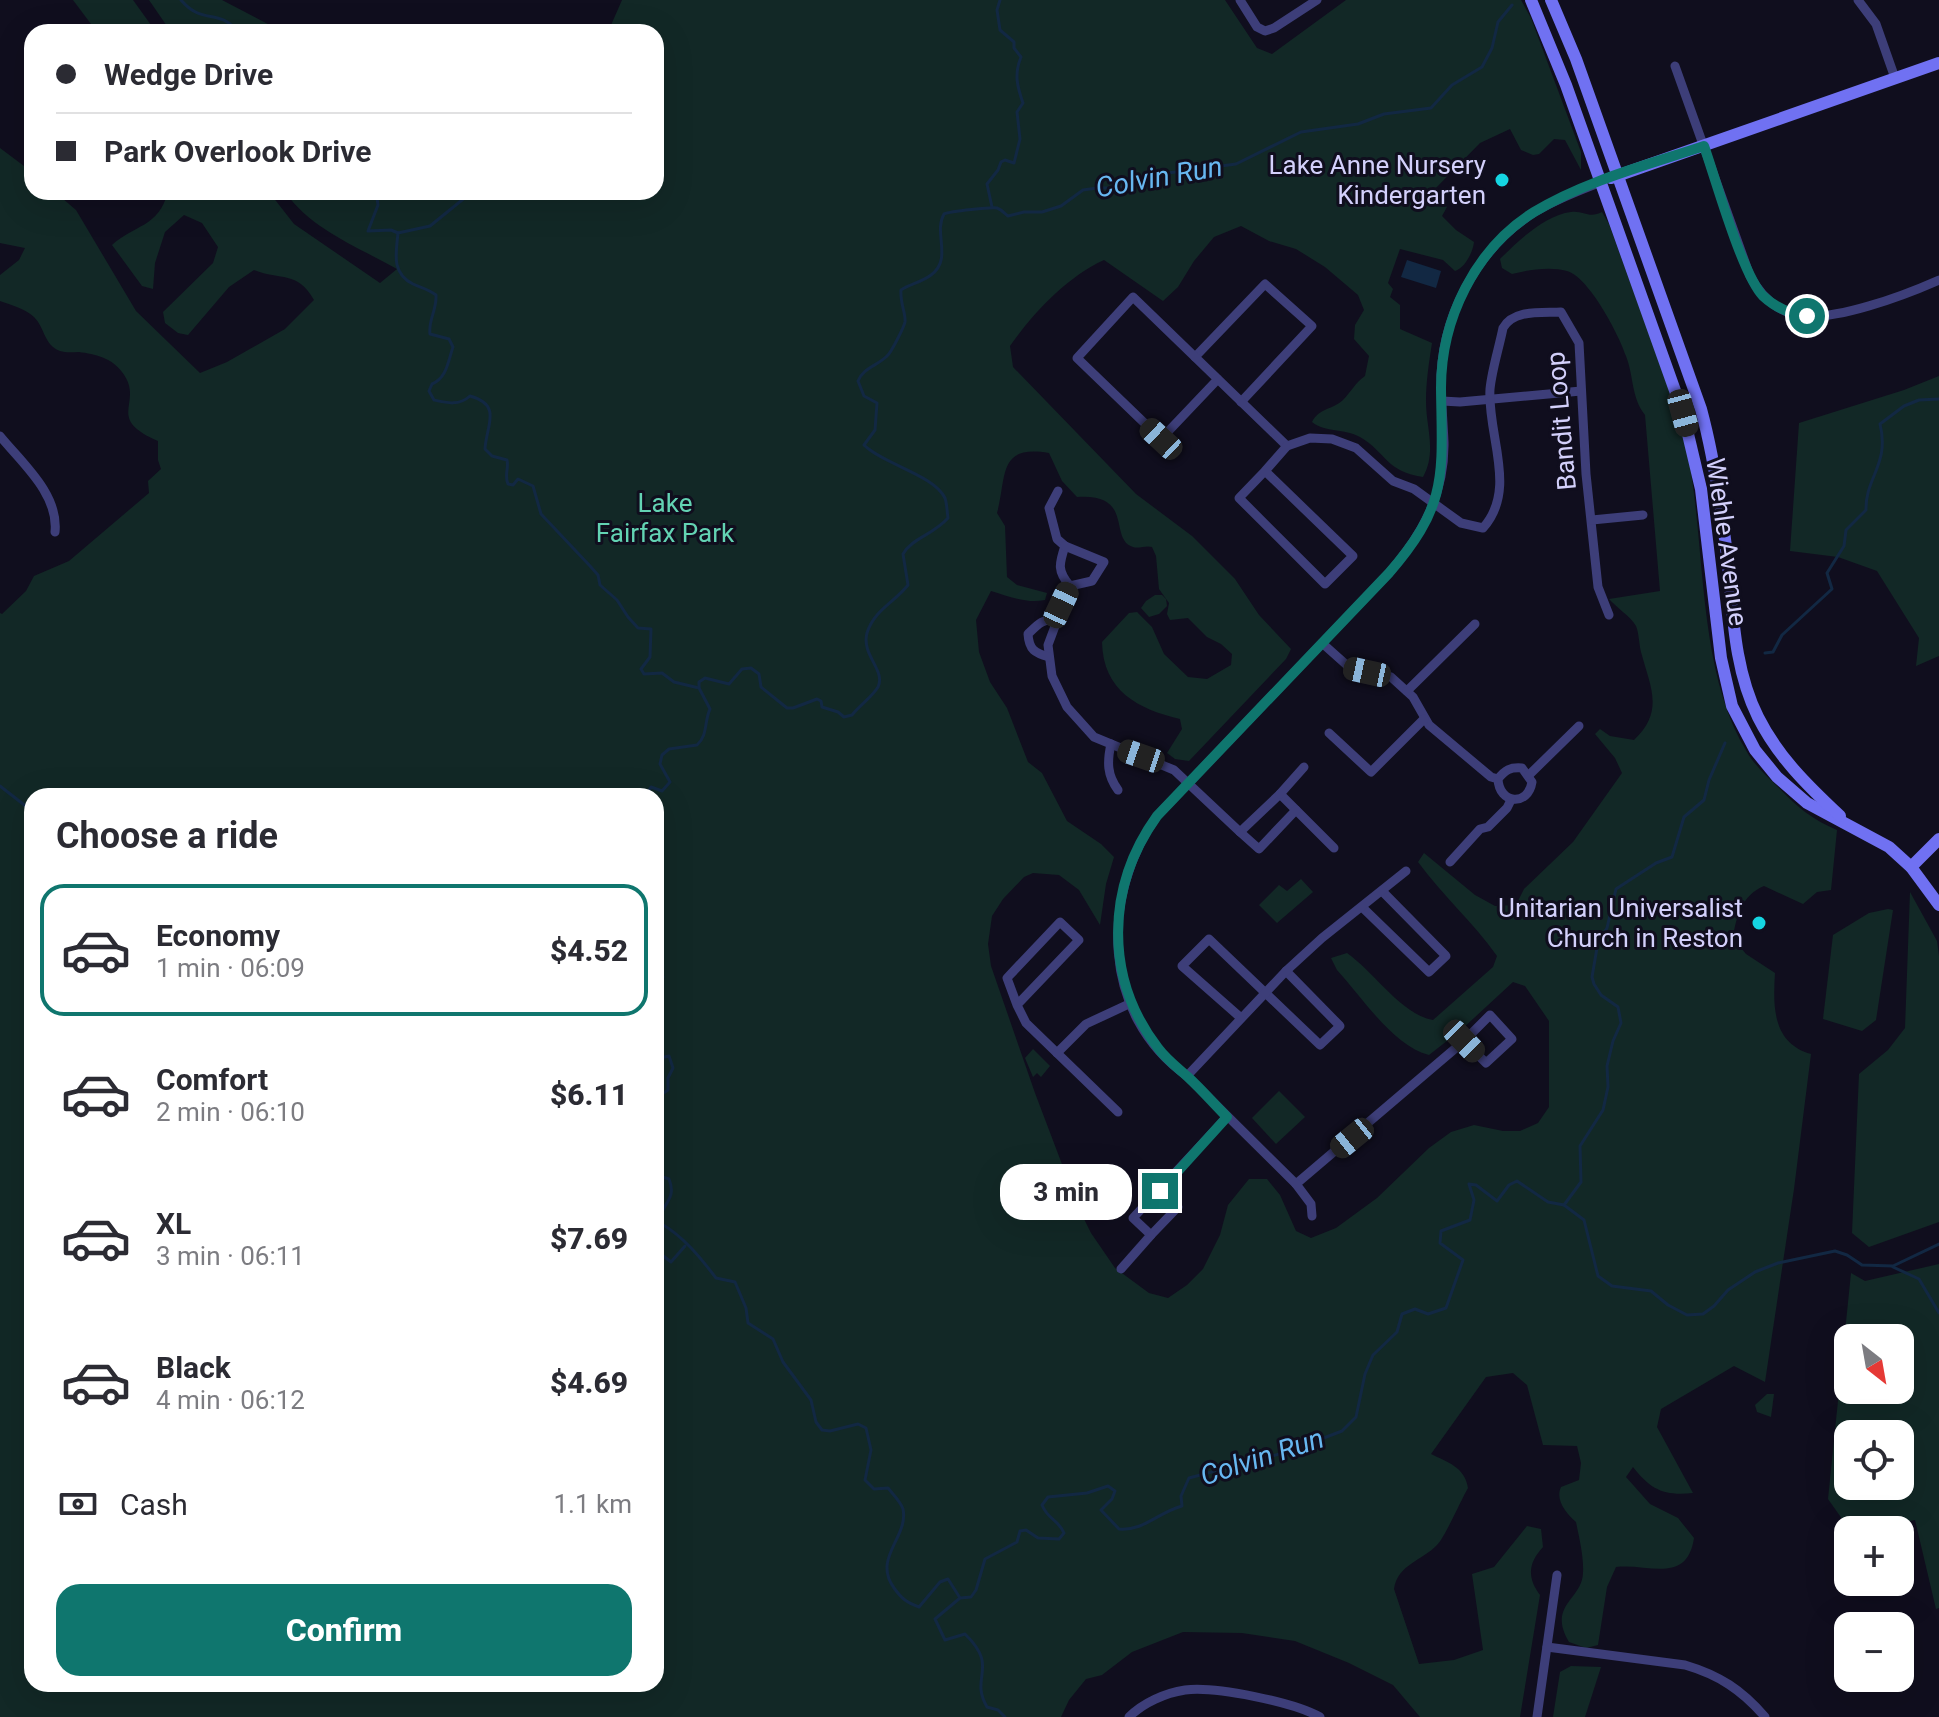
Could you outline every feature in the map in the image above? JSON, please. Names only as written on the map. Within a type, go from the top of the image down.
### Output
[{"type":"main road","name":"Wiehle Avenue","points":[[1531,0],[1547,34],[1601,182],[1674,386],[1693,449],[1701,489],[1721,658],[1732,706],[1755,750],[1777,777],[1807,803],[1889,847],[1911,867],[1939,905]]},
{"type":"main road","name":"Wiehle Avenue","points":[[1551,0],[1572,48],[1687,367],[1709,439],[1723,523],[1738,653],[1749,695],[1771,740],[1788,764],[1848,824]]},
{"type":"main road","points":[[1601,182],[1939,63]]},
{"type":"main road","points":[[1911,867],[1939,839]]},
{"type":"street","points":[[1240,0],[1257,27],[1265,31],[1317,0]]},
{"type":"street","points":[[1858,0],[1876,24],[1895,78]]},
{"type":"street","points":[[1675,66],[1750,276],[1764,296],[1775,305],[1795,314],[1817,315],[1888,300],[1939,280]]},
{"type":"street","points":[[1312,1216],[1311,1204],[1296,1184],[1187,1076],[1173,1066],[1158,1048],[1131,1003],[1120,971],[1118,951],[1122,888],[1146,832],[1187,784],[1408,552],[1421,532],[1434,503],[1444,457],[1442,361],[1448,330],[1462,294],[1479,265],[1499,241],[1531,214],[1563,196],[1601,182]]},
{"type":"street","points":[[1195,357],[1265,284],[1312,326],[1241,402]]},
{"type":"street","points":[[1218,379],[1161,439],[1077,358],[1133,297],[1218,379],[1241,402],[1287,446]]},
{"type":"street","name":"Bandit Loop","points":[[1434,503],[1469,526],[1483,528],[1492,518],[1498,504],[1500,484],[1490,390],[1503,328],[1507,320],[1515,315],[1561,312],[1579,343],[1586,474],[1598,587],[1609,615]]},
{"type":"street","points":[[1442,401],[1581,391]]},
{"type":"street","points":[[0,436],[46,492],[56,521],[55,532]]},
{"type":"street","points":[[1265,471],[1353,556],[1325,584],[1239,498],[1287,446],[1310,438],[1332,439],[1356,448],[1393,481],[1414,489],[1434,503]]},
{"type":"street","points":[[1058,491],[1049,508],[1057,539],[1065,546],[1104,562],[1092,581],[1070,586]]},
{"type":"street","points":[[1592,520],[1643,515]]},
{"type":"street","points":[[1065,546],[1059,566],[1060,574],[1070,586]]},
{"type":"street","points":[[1070,586],[1048,645],[1052,676],[1067,707],[1094,737],[1174,770],[1259,849],[1296,810]]},
{"type":"street","points":[[1049,657],[1035,653],[1029,645],[1028,634],[1040,622],[1056,621]]},
{"type":"street","points":[[1407,691],[1475,624]]},
{"type":"street","points":[[1322,643],[1350,668],[1391,677],[1407,691],[1424,719],[1491,777],[1498,779]]},
{"type":"street","points":[[1329,733],[1371,772],[1424,719]]},
{"type":"street","points":[[1529,775],[1579,726]]},
{"type":"street","points":[[1111,744],[1108,769],[1111,781],[1118,790]]},
{"type":"street","points":[[1240,832],[1304,767]]},
{"type":"street","points":[[1522,768],[1532,782],[1531,792],[1525,798],[1511,800],[1502,794],[1498,779],[1504,771],[1522,768]]},
{"type":"street","points":[[1280,794],[1334,848]]},
{"type":"street","points":[[1450,862],[1480,829],[1488,827],[1507,808],[1511,800]]},
{"type":"street","points":[[1187,1076],[1286,971],[1406,871]]},
{"type":"street","points":[[1363,908],[1429,972],[1446,956],[1382,891]]},
{"type":"street","points":[[1017,1005],[1079,940],[1060,922],[1007,978],[1017,1005],[1026,1023],[1118,1112]]},
{"type":"street","points":[[1241,1018],[1182,966],[1209,939],[1320,1045],[1340,1026],[1286,971]]},
{"type":"street","points":[[1057,1053],[1086,1024],[1131,1003]]},
{"type":"street","points":[[1296,1184],[1464,1041],[1490,1015],[1512,1039],[1486,1063],[1464,1041]]},
{"type":"street","points":[[1151,1235],[1133,1218],[1227,1117]]},
{"type":"street","points":[[1121,1269],[1178,1207],[1160,1191]]},
{"type":"street","points":[[1537,1717],[1557,1575]]},
{"type":"street","points":[[1547,1647],[1704,1670],[1741,1691],[1765,1717]]},
{"type":"street","points":[[1129,1717],[1159,1697],[1186,1690],[1283,1701],[1320,1717]]},
{"type":"green space","points":[[73,0],[133,0],[150,24],[91,24]]},
{"type":"green space","points":[[149,0],[222,0],[268,24],[166,24]]},
{"type":"green space","name":"Lake Fairfax Park","points":[[622,0],[1225,0],[1257,48],[1272,54],[1346,0],[1521,0],[1531,18],[1581,152],[1581,170],[1565,140],[1554,139],[1539,154],[1533,155],[1521,150],[1510,129],[1480,143],[1432,192],[1447,207],[1442,216],[1474,242],[1462,267],[1455,271],[1443,260],[1400,249],[1388,283],[1393,289],[1390,297],[1400,305],[1400,329],[1432,343],[1426,401],[1430,449],[1423,477],[1393,466],[1360,437],[1323,428],[1312,422],[1318,414],[1343,400],[1365,376],[1369,356],[1354,339],[1355,325],[1364,310],[1358,295],[1325,267],[1296,249],[1269,241],[1241,226],[1214,237],[1178,287],[1163,301],[1104,260],[1090,267],[1052,297],[1010,346],[1013,367],[1136,494],[1192,536],[1235,579],[1259,615],[1291,649],[1286,659],[1189,761],[1175,759],[1167,753],[1182,729],[1180,719],[1150,710],[1126,695],[1109,673],[1102,642],[1129,613],[1137,612],[1152,627],[1164,654],[1188,677],[1207,679],[1231,665],[1232,654],[1207,637],[1188,618],[1170,620],[1167,614],[1169,603],[1159,589],[1156,556],[1152,547],[1133,547],[1126,542],[1114,509],[1107,502],[1095,498],[1077,497],[1062,481],[1049,453],[1032,452],[1012,459],[1004,476],[997,513],[1005,526],[1007,577],[1017,585],[1047,593],[1045,600],[1024,600],[991,591],[976,620],[979,652],[990,682],[1007,708],[1028,762],[1042,773],[1067,821],[1101,844],[1114,857],[1100,925],[1079,890],[1059,875],[1033,873],[1024,877],[1003,899],[992,916],[988,944],[991,966],[1079,1209],[1115,1268],[1149,1293],[1168,1298],[1203,1269],[1220,1235],[1228,1205],[1249,1179],[1267,1179],[1280,1195],[1296,1231],[1311,1238],[1336,1228],[1377,1198],[1429,1148],[1451,1132],[1474,1125],[1520,1131],[1538,1123],[1549,1107],[1549,1021],[1525,986],[1513,982],[1429,1055],[1403,1042],[1391,1031],[1337,970],[1331,958],[1347,953],[1399,1002],[1433,1020],[1493,967],[1497,956],[1418,862],[1424,853],[1475,895],[1495,906],[1516,905],[1524,889],[1573,842],[1622,773],[1615,758],[1595,734],[1600,729],[1610,736],[1634,740],[1649,719],[1651,687],[1636,626],[1609,599],[1660,591],[1645,415],[1637,401],[1626,356],[1602,308],[1576,276],[1553,269],[1512,274],[1502,268],[1500,259],[1551,218],[1571,212],[1593,215],[1602,212],[1657,356],[1685,442],[1694,491],[1711,647],[1731,720],[1747,752],[1762,771],[1792,801],[1820,822],[1837,830],[1831,890],[1817,892],[1803,904],[1764,886],[1745,901],[1734,930],[1733,938],[1746,954],[1775,973],[1775,1010],[1782,1032],[1798,1049],[1811,1054],[1765,1382],[1734,1366],[1661,1409],[1657,1427],[1693,1493],[1659,1490],[1633,1467],[1626,1477],[1650,1504],[1678,1518],[1694,1538],[1690,1553],[1675,1567],[1616,1567],[1607,1587],[1598,1645],[1586,1648],[1569,1642],[1563,1630],[1563,1611],[1581,1582],[1583,1560],[1576,1522],[1562,1506],[1559,1497],[1561,1487],[1579,1480],[1581,1463],[1577,1446],[1543,1445],[1527,1385],[1513,1373],[1486,1377],[1431,1454],[1459,1470],[1468,1488],[1440,1541],[1405,1568],[1396,1581],[1394,1589],[1419,1664],[1454,1660],[1483,1650],[1472,1574],[1494,1567],[1527,1526],[1541,1529],[1543,1547],[1534,1559],[1531,1571],[1540,1595],[1520,1717],[1420,1717],[1393,1685],[1295,1641],[1242,1633],[1183,1632],[1132,1652],[1102,1675],[1086,1679],[1069,1700],[1061,1717],[0,1717],[0,613],[26,591],[34,576],[69,561],[149,493],[148,481],[161,469],[158,441],[142,432],[129,417],[130,392],[118,367],[97,356],[62,352],[48,341],[34,317],[23,309],[0,301],[0,275],[19,260],[25,248],[0,243],[0,148],[24,166],[24,200],[64,200],[76,210],[136,311],[200,373],[227,362],[285,329],[314,300],[308,291],[295,280],[254,270],[229,287],[188,335],[178,333],[165,323],[163,312],[213,263],[218,247],[202,223],[184,215],[165,232],[155,263],[153,289],[142,286],[112,245],[152,219],[165,200],[275,200],[294,224],[380,283],[397,269],[322,227],[292,200],[664,200],[664,24],[612,24]]},
{"type":"green space","points":[[1939,376],[1939,656],[1916,666],[1919,638],[1877,571],[1838,557],[1790,551],[1799,423]]},
{"type":"green space","points":[[1155,595],[1162,595],[1167,606],[1159,614],[1149,617],[1141,608]]},
{"type":"green space","points":[[1301,879],[1313,892],[1277,923],[1259,905],[1279,885],[1287,891]]},
{"type":"green space","points":[[1910,892],[1937,941],[1939,956],[1939,1222],[1869,1247],[1852,1233],[1859,1074],[1888,1050],[1905,1028]]},
{"type":"green space","points":[[1893,910],[1876,1020],[1862,1031],[1823,1019],[1833,935],[1869,913]]},
{"type":"green space","points":[[1033,1049],[1050,1066],[1041,1077],[1037,1073],[1033,1077],[1025,1058]]},
{"type":"green space","points":[[1279,1091],[1305,1117],[1276,1144],[1252,1118]]},
{"type":"green space","points":[[1939,1264],[1939,1608],[1936,1609],[1914,1516],[1840,1516],[1828,1499],[1834,1440],[1834,1500],[1914,1500],[1914,1420],[1836,1420],[1838,1404],[1914,1404],[1914,1324],[1846,1324],[1851,1273],[1865,1281]]},
{"type":"green space","points":[[1767,1394],[1774,1394],[1771,1417],[1757,1412],[1755,1405]]},
{"type":"green space","points":[[1571,1666],[1601,1667],[1585,1717],[1553,1717],[1560,1672]]},
{"type":"water","points":[[1407,260],[1441,271],[1436,288],[1401,277]]},
{"type":"waterway","points":[[181,0],[196,12],[230,24]]},
{"type":"waterway","points":[[992,207],[987,184],[1001,162],[1014,163],[1020,139],[1017,112],[1023,103],[1017,80],[1021,57],[1014,48],[1014,42],[1000,30],[997,10],[1000,0]]},
{"type":"waterway","name":"Colvin Run","points":[[664,789],[670,782],[660,764],[662,755],[669,749],[697,745],[703,737],[710,709],[699,688],[699,682],[705,678],[729,684],[742,669],[751,668],[759,674],[761,687],[787,708],[817,699],[822,707],[844,717],[852,715],[878,687],[879,674],[866,641],[870,625],[908,585],[903,554],[948,518],[945,498],[939,490],[864,445],[875,430],[877,403],[864,396],[858,381],[863,373],[887,356],[900,334],[905,322],[901,290],[937,269],[942,254],[940,229],[944,214],[994,208],[1008,216],[1042,212],[1061,206],[1083,190],[1117,188],[1144,183],[1168,173],[1236,164],[1301,132],[1358,124],[1384,114],[1431,108],[1452,85],[1482,67],[1492,48],[1498,22],[1512,5]]},
{"type":"waterway","points":[[377,200],[368,231],[391,230],[398,233]]},
{"type":"waterway","points":[[462,200],[430,226],[398,233],[398,268],[413,284],[436,295],[430,334],[449,339],[453,347],[444,373],[429,391],[434,400],[448,403],[470,396],[486,405],[490,417],[485,449],[492,456],[507,460],[508,484],[513,485],[518,479],[533,486],[541,514],[598,575],[600,585],[617,600],[638,628],[651,629],[650,657],[641,669],[644,674],[662,673],[674,682],[699,688]]},
{"type":"waterway","points":[[1765,653],[1773,652],[1782,635],[1832,589],[1827,573],[1844,546],[1846,530],[1866,510],[1869,489],[1882,450],[1880,424],[1904,406],[1919,400],[1939,399]]},
{"type":"waterway","points":[[1564,1205],[1581,1182],[1580,1146],[1603,1110],[1608,1087],[1607,1066],[1621,1023],[1618,1007],[1601,995],[1592,977],[1598,942],[1607,928],[1616,889],[1656,863],[1672,857],[1684,817],[1704,800],[1725,743]]},
{"type":"waterway","points":[[0,786],[24,805]]},
{"type":"waterway","name":"Colvin Run","points":[[650,788],[654,788]]},
{"type":"waterway","name":"Colvin Run","points":[[664,1057],[669,1056],[673,1068],[668,1078],[668,1090],[664,1093]]},
{"type":"waterway","name":"Colvin Run","points":[[664,1177],[669,1179],[671,1186],[670,1198],[664,1208]]},
{"type":"waterway","name":"Colvin Run","points":[[1005,1717],[998,1710],[987,1707],[982,1696],[983,1664],[975,1646],[965,1634],[945,1640],[935,1619],[960,1598],[971,1597],[985,1559],[1017,1542],[1020,1531],[1026,1530],[1038,1538],[1059,1539],[1064,1533],[1042,1505],[1048,1497],[1087,1493],[1108,1486],[1115,1491],[1101,1510],[1119,1529],[1128,1529],[1182,1506],[1181,1496],[1189,1478],[1287,1452],[1342,1431],[1356,1417],[1365,1374],[1373,1355],[1397,1332],[1402,1314],[1415,1309],[1428,1314],[1446,1308],[1463,1260],[1440,1243],[1441,1231],[1470,1220],[1474,1200],[1469,1184],[1476,1185],[1497,1201],[1509,1185],[1517,1181],[1548,1202],[1564,1205],[1584,1220],[1598,1276],[1612,1286],[1651,1291],[1687,1315],[1703,1314],[1728,1290],[1755,1272],[1778,1263],[1835,1251],[1862,1265],[1893,1266],[1939,1244]]},
{"type":"waterway","name":"Colvin Run","points":[[664,1226],[684,1241],[716,1278],[735,1282],[746,1308],[748,1323],[773,1339],[783,1362],[811,1400],[816,1422],[822,1430],[858,1424],[866,1428],[871,1450],[865,1480],[874,1489],[888,1488],[903,1509],[901,1529],[887,1567],[894,1588],[905,1600],[919,1607],[940,1582],[948,1579],[960,1598]]},
{"type":"waterway","points":[[664,1256],[671,1262],[685,1246]]},
{"type":"waterway","points":[[1893,1267],[1919,1279],[1939,1313]]},
{"type":"place","name":"Lake Anne Nursery Kindergarten","points":[[1502,180]]},
{"type":"place","name":"Unitarian Universalist Church in Reston","points":[[1759,923]]},
{"type":"route","points":[[1160,1191],[1227,1117],[1173,1066],[1145,1029],[1131,1003],[1120,971],[1117,930],[1118,909],[1128,868],[1157,816],[1389,573],[1421,532],[1431,513],[1443,468],[1441,376],[1448,330],[1462,294],[1479,265],[1511,230],[1531,214],[1563,196],[1704,146],[1756,287],[1775,305],[1807,316]]}]
